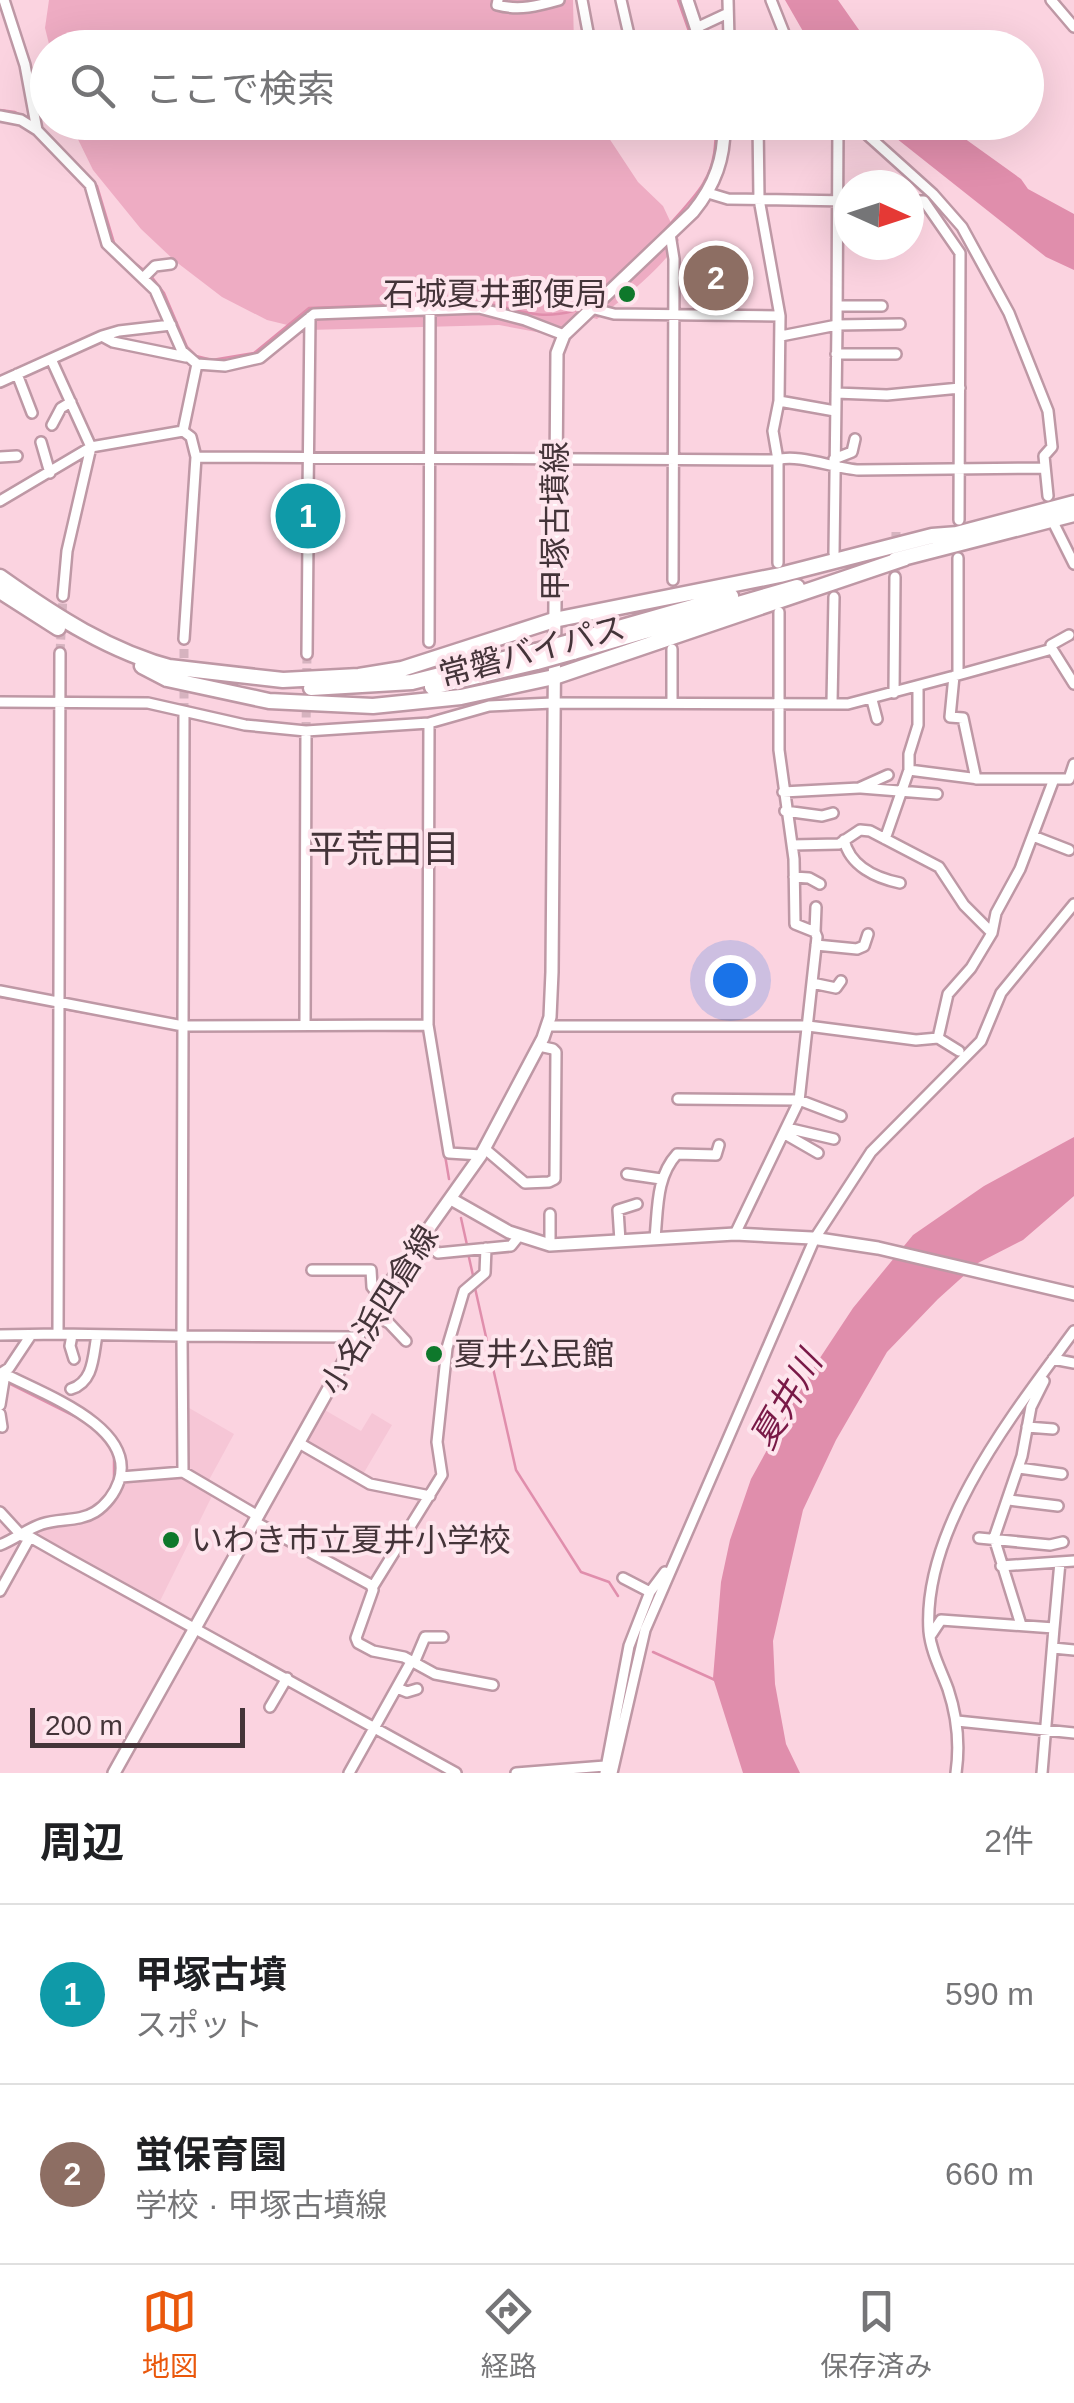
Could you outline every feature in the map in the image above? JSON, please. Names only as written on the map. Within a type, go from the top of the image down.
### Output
[{"type":"highway","name":"常磐バイパス","points":[[573,647],[958,527],[1070,509]]},
{"type":"highway","name":"常磐バイパス","points":[[0,577],[104,644],[169,667],[274,688],[360,687],[431,678],[573,647],[905,558],[1070,509]]},
{"type":"highway","points":[[169,667],[271,680],[359,676],[447,657],[554,620],[712,590],[958,527]]},
{"type":"highway","points":[[142,666],[167,678],[256,700],[332,706],[441,700],[554,678],[905,558]]},
{"type":"highway","name":"常磐バイパス","points":[[0,591],[97,648],[142,666],[231,689],[337,698],[374,697],[432,688],[536,656]]},
{"type":"main road","points":[[687,0],[696,28]]},
{"type":"main road","points":[[564,335],[708,193],[720,165],[722,140]]},
{"type":"main road","name":"甲塚古墳線","points":[[451,1199],[483,1152],[539,1046],[552,1004],[557,353],[564,335]]},
{"type":"main road","name":"小名浜四倉線","points":[[114,1773],[370,1313],[451,1199],[519,1236],[550,1245],[735,1234],[818,1238],[878,1248],[1074,1294]]},
{"type":"street","points":[[4,0],[25,65],[30,95]]},
{"type":"street","points":[[498,0],[497,5],[503,7],[526,8],[559,0]]},
{"type":"street","points":[[582,0],[588,30]]},
{"type":"street","points":[[621,0],[628,30]]},
{"type":"street","points":[[728,0],[728,30]]},
{"type":"street","points":[[772,0],[783,30]]},
{"type":"street","points":[[1051,0],[1074,26]]},
{"type":"street","points":[[696,28],[726,14]]},
{"type":"street","points":[[0,116],[30,123]]},
{"type":"street","points":[[49,140],[90,185],[107,244],[146,274],[186,357]]},
{"type":"street","points":[[758,140],[759,199],[781,336],[773,430],[778,460],[778,563]]},
{"type":"street","points":[[837,170],[838,140]]},
{"type":"street","points":[[873,140],[905,170]]},
{"type":"street","points":[[924,187],[926,204],[960,253],[958,527]]},
{"type":"street","points":[[924,187],[962,227],[1009,313],[1048,411],[1052,448],[1044,456],[1048,496]]},
{"type":"street","points":[[708,193],[728,199],[834,201]]},
{"type":"street","points":[[926,204],[968,238]]},
{"type":"street","points":[[670,234],[674,259],[673,580]]},
{"type":"street","points":[[834,552],[837,260]]},
{"type":"street","points":[[146,274],[158,264],[171,264]]},
{"type":"street","points":[[837,306],[882,306]]},
{"type":"street","points":[[591,308],[614,314],[780,316]]},
{"type":"street","points":[[429,642],[430,310]]},
{"type":"street","points":[[102,336],[113,342],[186,357],[197,364],[225,366],[260,358],[310,317],[340,312],[496,310],[564,335]]},
{"type":"street","points":[[307,654],[308,538],[292,524],[290,517],[298,501],[308,494],[310,317]]},
{"type":"street","points":[[781,336],[837,324],[900,324]]},
{"type":"street","points":[[0,382],[102,336],[171,325]]},
{"type":"street","points":[[836,354],[896,354]]},
{"type":"street","points":[[52,360],[91,447],[67,551],[63,596]]},
{"type":"street","points":[[183,430],[197,364]]},
{"type":"street","points":[[18,374],[32,413]]},
{"type":"street","points":[[836,393],[887,395],[960,388]]},
{"type":"street","points":[[778,401],[835,411]]},
{"type":"street","points":[[52,425],[61,408],[71,402]]},
{"type":"street","points":[[0,500],[91,447],[183,430]]},
{"type":"street","points":[[183,430],[191,437],[196,457],[184,639]]},
{"type":"street","points":[[834,464],[852,452],[855,439]]},
{"type":"street","points":[[42,442],[50,473]]},
{"type":"street","points":[[0,456],[17,456]]},
{"type":"street","points":[[196,457],[793,458],[904,471],[1044,468]]},
{"type":"street","points":[[1056,526],[1074,564]]},
{"type":"street","points":[[958,558],[956,676],[950,717],[963,718],[976,779]]},
{"type":"street","points":[[894,693],[895,577]]},
{"type":"street","points":[[832,703],[834,597]]},
{"type":"street","points":[[779,612],[778,704],[783,792],[792,845],[795,924],[815,932]]},
{"type":"street","points":[[1051,645],[1069,636]]},
{"type":"street","points":[[672,649],[672,703]]},
{"type":"street","points":[[0,702],[148,703],[245,725],[306,731],[429,723],[489,706],[872,700],[1052,649],[1070,667],[1074,684]]},
{"type":"street","points":[[58,1334],[60,653]]},
{"type":"street","points":[[885,839],[909,770],[909,754],[918,725],[918,687]]},
{"type":"street","points":[[872,700],[876,719]]},
{"type":"street","points":[[183,1472],[184,712]]},
{"type":"street","points":[[429,723],[428,1025],[449,1153],[483,1152],[525,1183],[555,1178],[556,1050],[539,1046]]},
{"type":"street","points":[[306,731],[306,1024]]},
{"type":"street","points":[[909,770],[976,779],[1054,778],[1073,776],[1074,764]]},
{"type":"street","points":[[858,788],[888,775]]},
{"type":"street","points":[[938,1038],[948,994],[971,968],[992,933],[996,913],[1020,870],[1054,778]]},
{"type":"street","points":[[783,792],[858,788],[937,794]]},
{"type":"street","points":[[785,811],[822,816],[833,813]]},
{"type":"street","points":[[792,845],[829,846],[860,830],[885,839],[939,867],[964,905],[992,933]]},
{"type":"street","points":[[1033,836],[1069,850]]},
{"type":"street","points":[[844,840],[858,865],[882,879],[900,883]]},
{"type":"street","points":[[794,877],[820,884]]},
{"type":"street","points":[[607,1771],[639,1646],[672,1562],[818,1238],[871,1152],[980,1041],[1001,993],[1074,904]]},
{"type":"street","points":[[735,1234],[799,1100],[816,945],[816,907]]},
{"type":"street","points":[[816,945],[857,949],[864,946],[868,934]]},
{"type":"street","points":[[812,983],[836,988],[842,981]]},
{"type":"street","points":[[0,991],[183,1028],[428,1025]]},
{"type":"street","points":[[548,1026],[808,1026],[916,1040],[938,1038],[959,1051]]},
{"type":"street","points":[[678,1100],[799,1100],[841,1116]]},
{"type":"street","points":[[786,1131],[834,1140]]},
{"type":"street","points":[[786,1131],[818,1154]]},
{"type":"street","points":[[656,1238],[661,1179],[677,1154],[716,1155],[719,1146]]},
{"type":"street","points":[[627,1174],[661,1179]]},
{"type":"street","points":[[620,1241],[618,1210],[637,1204]]},
{"type":"street","points":[[550,1214],[550,1245]]},
{"type":"street","points":[[421,1239],[438,1252],[511,1246],[519,1236]]},
{"type":"street","points":[[486,1248],[485,1273],[462,1297],[447,1348],[437,1442],[442,1471],[372,1588],[356,1638],[358,1644],[455,1680],[493,1685]]},
{"type":"street","points":[[312,1270],[370,1270],[372,1287],[380,1297]]},
{"type":"street","points":[[370,1313],[390,1323],[406,1341]]},
{"type":"street","points":[[956,1773],[957,1721],[930,1638],[928,1614],[936,1572],[968,1482],[1074,1331]]},
{"type":"street","points":[[0,1405],[3,1377],[31,1334]]},
{"type":"street","points":[[72,1334],[74,1359]]},
{"type":"street","points":[[0,1335],[356,1338]]},
{"type":"street","points":[[80,1390],[90,1371],[98,1335]]},
{"type":"street","points":[[1051,1362],[1074,1363]]},
{"type":"street","points":[[1021,1625],[994,1538],[1009,1500],[1034,1400],[1051,1362]]},
{"type":"street","points":[[0,1545],[42,1524],[96,1511],[110,1498],[120,1477],[117,1450],[105,1430],[3,1377]]},
{"type":"street","points":[[0,1414],[2,1427]]},
{"type":"street","points":[[1028,1427],[1052,1429]]},
{"type":"street","points":[[299,1443],[370,1484],[430,1496]]},
{"type":"street","points":[[1018,1468],[1062,1474]]},
{"type":"street","points":[[120,1477],[183,1472],[372,1588]]},
{"type":"street","points":[[1009,1500],[1058,1506]]},
{"type":"street","points":[[0,1512],[22,1535],[456,1773]]},
{"type":"street","points":[[0,1592],[22,1535]]},
{"type":"street","points":[[979,1538],[1060,1543],[1042,1773]]},
{"type":"street","points":[[607,1771],[629,1646],[650,1592],[672,1562]]},
{"type":"street","points":[[1001,1566],[1074,1562]]},
{"type":"street","points":[[623,1578],[650,1592]]},
{"type":"street","points":[[930,1638],[941,1620],[1054,1628]]},
{"type":"street","points":[[349,1773],[425,1637],[444,1637]]},
{"type":"street","points":[[1052,1648],[1074,1650]]},
{"type":"street","points":[[270,1707],[287,1678]]},
{"type":"street","points":[[397,1688],[407,1692],[416,1689]]},
{"type":"street","points":[[957,1721],[1074,1733]]},
{"type":"street","points":[[516,1773],[607,1771]]},
{"type":"shaded area","points":[[49,0],[573,0],[574,30],[45,28]]},
{"type":"shaded area","points":[[785,0],[838,0],[859,30],[802,30]]},
{"type":"shaded area","points":[[78,140],[610,140],[638,182],[663,206],[679,240],[642,282],[597,319],[585,316],[569,338],[499,325],[308,330],[267,320],[222,297],[141,229],[93,170]]},
{"type":"shaded area","points":[[898,140],[967,140],[1021,179],[1028,189],[1074,214],[1074,270],[1046,257]]},
{"type":"shaded area","points":[[316,493],[329,495],[334,518],[325,533],[312,535],[293,522],[299,504]]},
{"type":"shaded area","points":[[1074,1137],[1074,1196],[1023,1240],[978,1263],[938,1299],[887,1352],[836,1440],[803,1510],[773,1641],[775,1684],[786,1744],[800,1773],[743,1773],[713,1678],[721,1582],[730,1540],[751,1479],[808,1376],[853,1308],[913,1235],[984,1186]]},
{"type":"shaded area","points":[[184,1405],[234,1434],[203,1491],[212,1496],[160,1601],[32,1534],[52,1519],[84,1515],[115,1493],[131,1473],[183,1470]]},
{"type":"shaded area","points":[[323,1409],[361,1431],[372,1413],[392,1425],[362,1476],[304,1442]]},
{"type":"waterway","points":[[678,0],[689,30]]},
{"type":"waterway","points":[[0,110],[30,120]]},
{"type":"waterway","points":[[53,140],[97,186],[115,246]]},
{"type":"waterway","points":[[151,276],[164,293],[187,347],[196,356],[212,360],[254,353],[309,308],[476,302],[535,314],[573,311],[621,274],[696,194],[713,161],[715,140]]},
{"type":"waterway","points":[[128,258],[145,271]]},
{"type":"waterway","points":[[0,997],[53,1006]]},
{"type":"waterway","points":[[64,1009],[150,1024]]},
{"type":"waterway","points":[[243,1030],[424,1031],[449,1179]]},
{"type":"waterway","points":[[461,1218],[467,1245]]},
{"type":"waterway","points":[[468,1253],[474,1280]]},
{"type":"waterway","points":[[475,1288],[516,1470],[581,1572],[609,1582],[618,1596]]},
{"type":"waterway","points":[[6,1382],[84,1421]]},
{"type":"waterway","points":[[114,1456],[114,1483]]},
{"type":"waterway","points":[[653,1652],[715,1680]]},
{"type":"tunnel","points":[[895,577],[896,532]]},
{"type":"tunnel","points":[[60,653],[63,596]]},
{"type":"tunnel","points":[[184,639],[184,712]]},
{"type":"tunnel","points":[[306,731],[307,654]]},
{"type":"place","name":"蛍保育園","points":[[716,278]]},
{"type":"place","name":"石城夏井郵便局","points":[[627,294]]},
{"type":"place","name":"甲塚古墳","points":[[308,516]]},
{"type":"place","name":"夏井公民館","points":[[434,1354]]},
{"type":"place","name":"いわき市立夏井小学校","points":[[171,1540]]},
{"type":"district","name":"平荒田目","points":[[384,849]]},
{"type":"water label","name":"夏井川","points":[[786,1400]]}]
